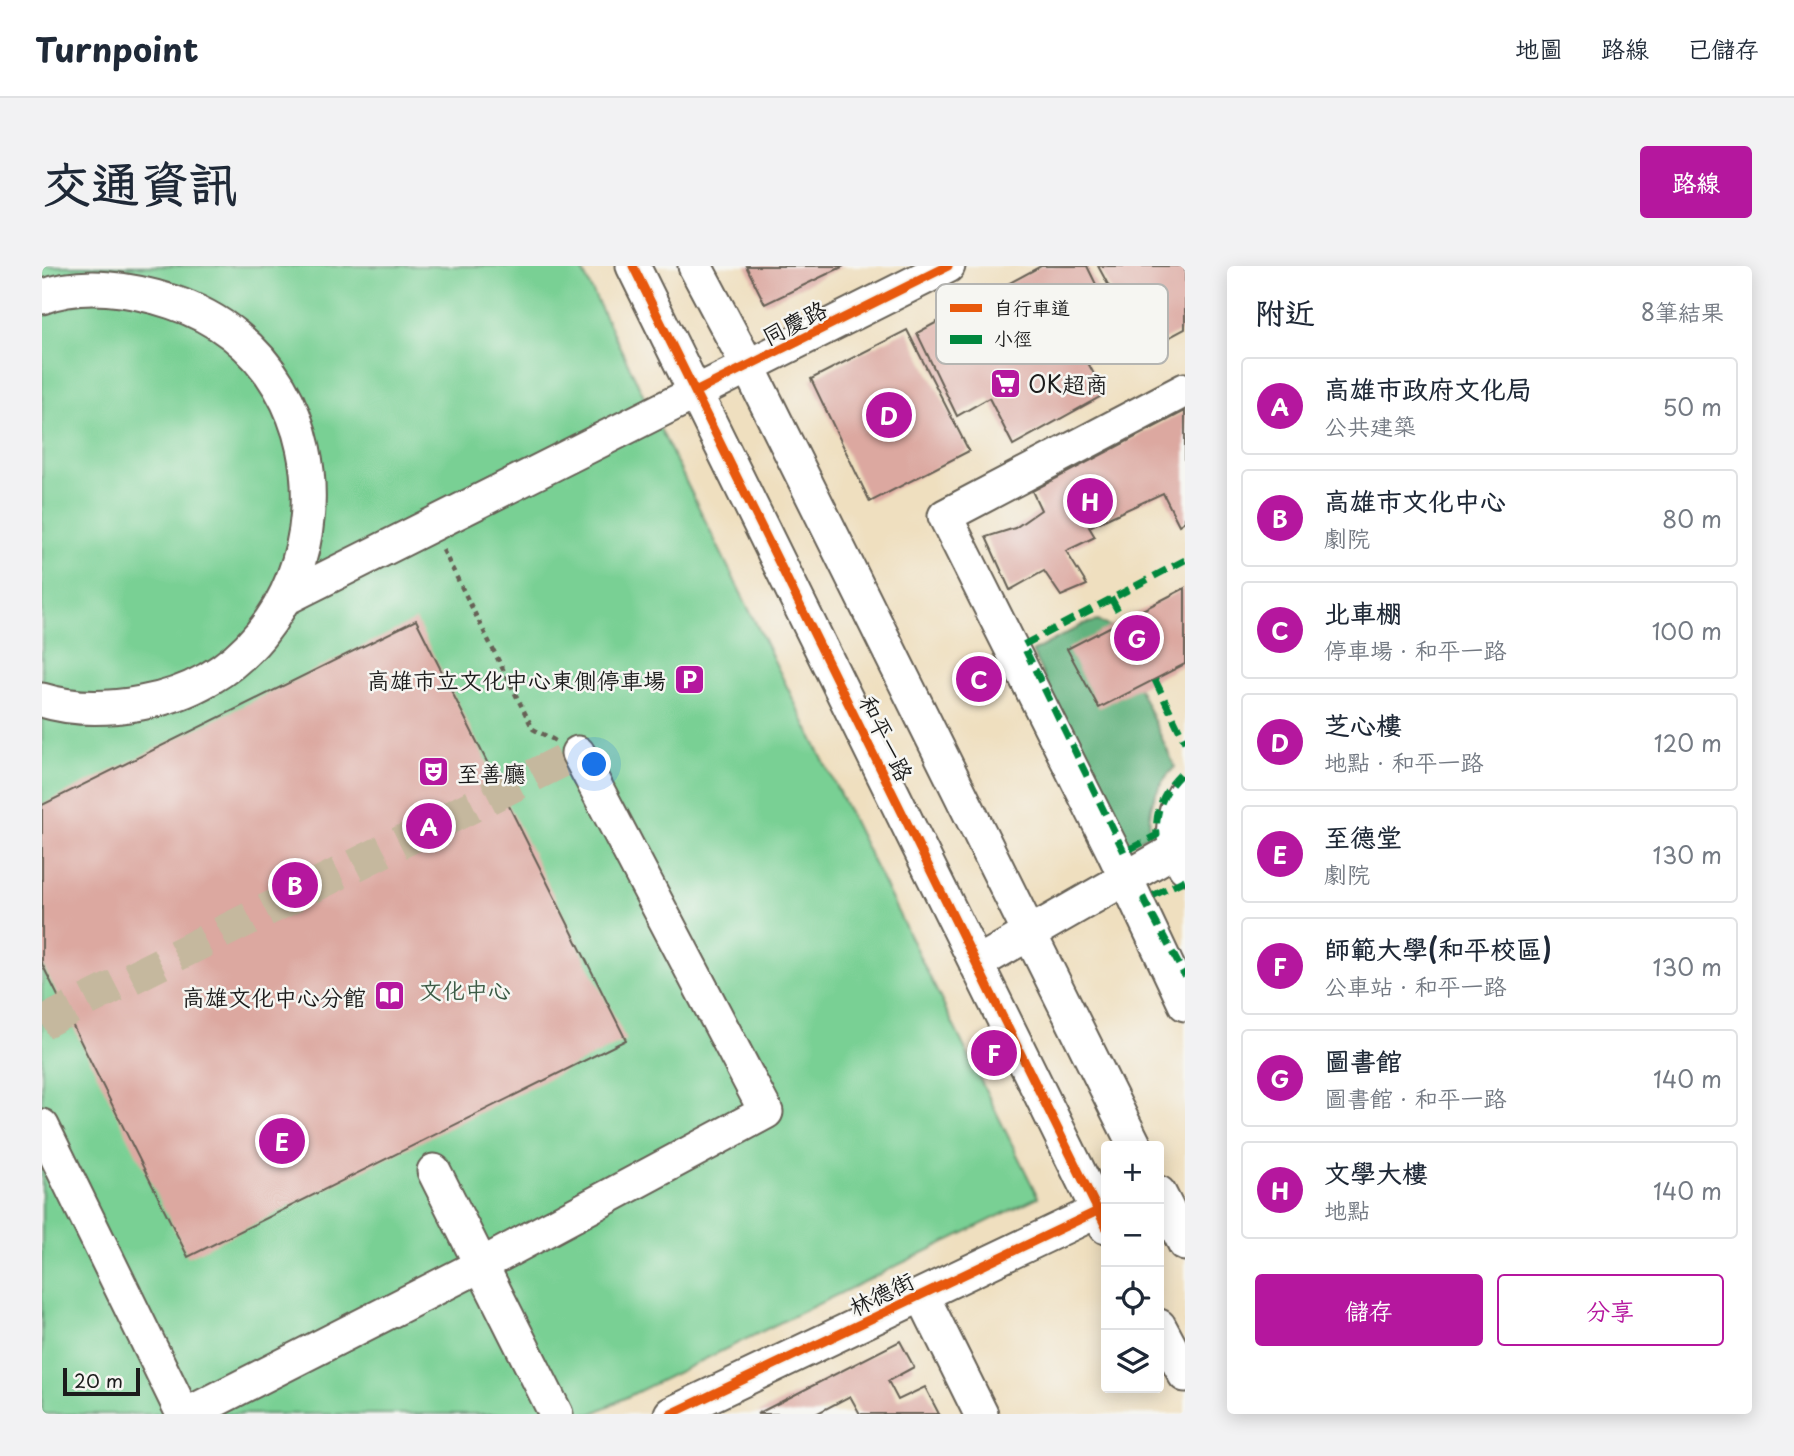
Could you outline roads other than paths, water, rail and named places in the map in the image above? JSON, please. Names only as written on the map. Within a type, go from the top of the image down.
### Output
[{"type":"street","name":"和平一路","points":[[633,266],[976,964],[1101,1211]]},
{"type":"street","name":"和平一路","points":[[695,266],[748,366],[1133,1141]]},
{"type":"street","name":"同慶路","points":[[286,598],[948,266]]},
{"type":"street","points":[[42,297],[95,288],[144,293],[190,308],[232,334],[266,368],[292,410],[307,456],[311,505],[304,553],[286,598],[255,642],[213,676],[163,699],[110,708],[47,705]]},
{"type":"street","points":[[1185,390],[945,516],[1119,865],[1185,1004]]},
{"type":"street","points":[[42,1126],[186,1414],[481,1265],[766,1112],[578,753]]},
{"type":"street","points":[[976,964],[1029,933],[1119,865],[1180,858],[1172,831],[1175,811],[1185,793]]},
{"type":"street","points":[[434,1171],[556,1414]]},
{"type":"street","points":[[1164,1203],[1185,1244]]},
{"type":"street","name":"林德街","points":[[671,1414],[922,1295],[1101,1216]]},
{"type":"street","points":[[922,1295],[981,1414]]},
{"type":"street","points":[[1161,1330],[1185,1375]]},
{"type":"tunnel","points":[[42,1023],[578,753]]},
{"type":"place","name":"OK超商","points":[[1005,383]]},
{"type":"place","name":"芝心樓","points":[[889,415]]},
{"type":"place","name":"文學大樓","points":[[1090,501]]},
{"type":"place","name":"圖書館","points":[[1137,638]]},
{"type":"place","name":"高雄市立文化中心東側停車場","points":[[689,679]]},
{"type":"place","name":"北車棚","points":[[979,679]]},
{"type":"place","name":"至善廳","points":[[434,772]]},
{"type":"place","name":"高雄市政府文化局","points":[[429,826]]},
{"type":"place","name":"高雄市文化中心","points":[[295,885]]},
{"type":"place","name":"高雄文化中心分館","points":[[389,996]]},
{"type":"place","name":"師範大學(和平校區)","points":[[994,1053]]},
{"type":"place","name":"至德堂","points":[[282,1141]]},
{"type":"park label","name":"文化中心","points":[[465,989]]}]
